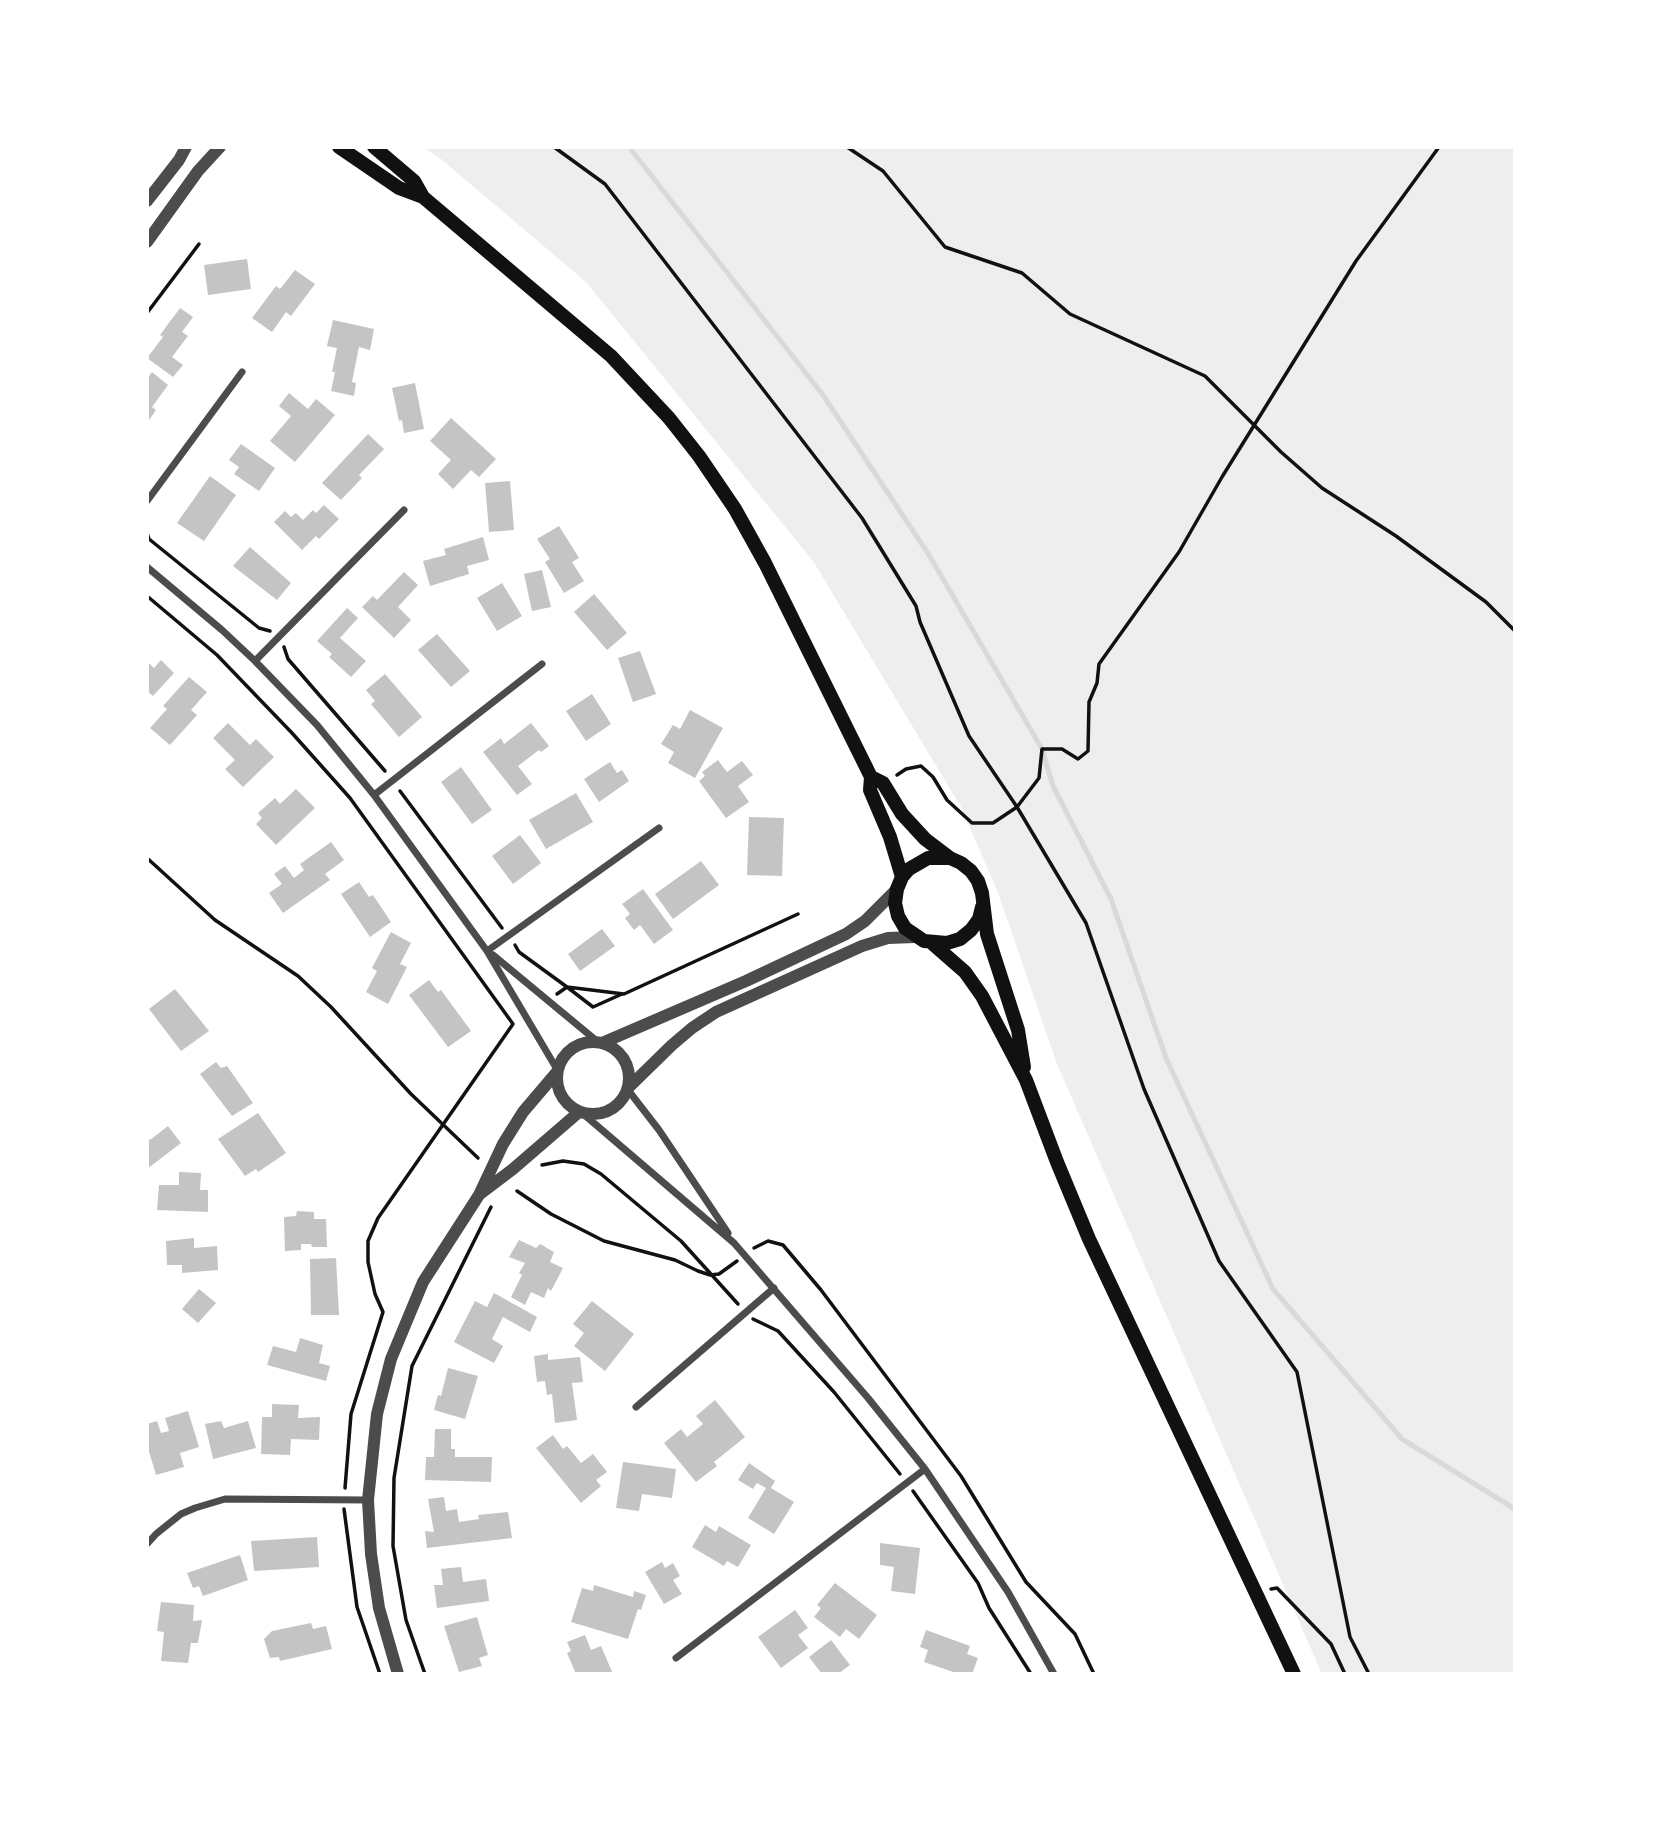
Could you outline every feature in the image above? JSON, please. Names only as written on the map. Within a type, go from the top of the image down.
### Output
[{"type":"main road","points":[[339,147],[399,188],[424,197]]},
{"type":"main road","points":[[374,147],[414,181],[424,197],[611,356],[669,418],[699,456],[735,509],[877,780],[925,839],[971,871],[982,892],[987,934],[1018,1030],[1026,1080]]},
{"type":"main road","points":[[877,780],[870,790],[890,837],[900,883]]},
{"type":"main road","points":[[950,858],[928,858],[909,869],[900,883],[895,903],[898,916],[905,928],[915,937],[933,944],[965,972],[982,996],[1026,1080],[1056,1162],[1095,1252],[1294,1674]]},
{"type":"main road","points":[[933,944],[960,939],[979,919],[982,905]]},
{"type":"street","points":[[147,201],[186,147]]},
{"type":"street","points":[[147,242],[198,171],[220,147]]},
{"type":"street","points":[[147,502],[242,372]]},
{"type":"street","points":[[255,662],[404,510]]},
{"type":"street","points":[[147,567],[222,630],[255,662],[317,726],[374,795],[487,951],[557,1071],[561,1096],[734,1243],[868,1398],[925,1469],[1009,1592],[1052,1673]]},
{"type":"street","points":[[374,795],[542,664]]},
{"type":"street","points":[[487,951],[659,828]]},
{"type":"street","points":[[398,1674],[379,1608],[371,1555],[368,1500],[377,1414],[391,1359],[422,1282],[479,1195],[503,1144],[523,1112],[572,1048],[589,1042],[600,1042],[746,981],[846,934],[865,921],[900,883]]},
{"type":"street","points":[[580,1112],[590,1114],[609,1111],[672,1045],[716,1012],[862,946],[888,937],[915,937]]},
{"type":"street","points":[[487,951],[600,1042],[611,1046],[625,1060],[630,1079],[628,1089],[667,1141],[734,1243]]},
{"type":"street","points":[[479,1195],[580,1112]]},
{"type":"street","points":[[636,1407],[774,1289]]},
{"type":"street","points":[[676,1658],[925,1469]]},
{"type":"street","points":[[147,1544],[181,1514],[225,1499],[368,1500]]},
{"type":"path","points":[[554,147],[605,184],[862,518],[916,606],[969,736],[1017,807],[1086,923],[1144,1089],[1219,1261],[1297,1372],[1350,1637],[1369,1674]]},
{"type":"path","points":[[847,147],[883,171],[945,247],[1022,273],[1070,314],[1205,376],[1322,488],[1396,536],[1486,602],[1515,631]]},
{"type":"path","points":[[877,780],[921,766],[933,777],[947,800],[972,823],[993,823],[1017,807],[1039,778],[1042,749],[1062,749],[1078,759],[1088,751],[1089,702],[1097,683],[1099,664],[1179,552],[1222,477],[1356,261],[1439,147]]},
{"type":"path","points":[[147,313],[199,244]]},
{"type":"path","points":[[147,533],[149,539],[259,628],[268,629]]},
{"type":"path","points":[[147,596],[217,655],[350,798],[513,1024],[378,1218],[368,1241]]},
{"type":"path","points":[[285,648],[288,659],[392,781],[519,952],[593,1007],[799,914]]},
{"type":"path","points":[[147,858],[215,920],[298,976],[331,1007],[411,1094],[478,1158]]},
{"type":"path","points":[[567,987],[624,993]]},
{"type":"path","points":[[537,1166],[563,1161],[584,1164],[601,1174],[681,1241],[738,1304]]},
{"type":"path","points":[[517,1191],[551,1214],[604,1241],[675,1260],[710,1275],[719,1274],[757,1245],[768,1241],[783,1245],[821,1290],[961,1476],[1026,1582],[1075,1634],[1094,1674]]},
{"type":"path","points":[[425,1674],[406,1620],[393,1546],[394,1478],[412,1366],[491,1207]]},
{"type":"path","points":[[755,1321],[778,1331],[834,1392],[900,1475]]},
{"type":"path","points":[[918,1498],[978,1584],[989,1608],[1031,1674]]},
{"type":"path","points":[[1256,1593],[1277,1588],[1331,1644],[1345,1674]]},
{"type":"shaded area","points":[[423,147],[1515,147],[1515,1674],[1322,1674],[1057,1064],[997,890],[961,807],[813,561],[586,282],[441,159]]},
{"type":"building","points":[[247,259],[251,289],[208,295],[204,265]]},
{"type":"building","points":[[295,270],[315,284],[291,316],[286,312],[272,332],[252,318],[276,286],[280,289]]},
{"type":"building","points":[[180,308],[193,317],[182,332],[188,336],[172,357],[183,365],[173,377],[147,358]]},
{"type":"building","points":[[333,320],[374,329],[370,350],[359,347],[352,382],[356,383],[354,396],[331,391],[337,348],[327,346]]},
{"type":"building","points":[[152,372],[168,385],[152,407],[156,410],[147,423],[147,379]]},
{"type":"building","points":[[415,383],[424,429],[404,433],[392,388]]},
{"type":"building","points":[[289,393],[308,409],[316,399],[335,415],[295,462],[270,441],[291,416],[279,406]]},
{"type":"building","points":[[451,418],[496,459],[479,477],[471,470],[453,489],[438,474],[451,460],[430,441]]},
{"type":"building","points":[[368,434],[384,449],[359,475],[362,478],[341,500],[322,483]]},
{"type":"building","points":[[241,444],[275,468],[259,491],[234,474],[239,467],[229,460]]},
{"type":"building","points":[[210,476],[236,495],[204,541],[177,523]]},
{"type":"building","points":[[510,481],[514,530],[489,532],[485,483]]},
{"type":"building","points":[[324,505],[339,519],[319,539],[316,536],[302,550],[274,522],[285,511],[291,517],[296,513],[303,520],[313,510],[316,513]]},
{"type":"building","points":[[559,526],[579,558],[572,562],[584,581],[564,593],[545,562],[550,559],[537,539]]},
{"type":"building","points":[[483,537],[489,560],[467,566],[469,574],[430,586],[423,561],[446,555],[444,549]]},
{"type":"building","points":[[250,547],[291,583],[277,600],[233,566]]},
{"type":"building","points":[[542,570],[551,607],[532,611],[524,574]]},
{"type":"building","points":[[404,572],[418,585],[398,607],[411,620],[394,638],[362,607],[373,596],[377,600]]},
{"type":"building","points":[[502,583],[522,616],[497,631],[477,598]]},
{"type":"building","points":[[594,594],[627,633],[607,650],[574,612]]},
{"type":"building","points":[[347,608],[358,618],[340,638],[366,661],[351,677],[329,657],[332,654],[317,641]]},
{"type":"building","points":[[437,634],[470,671],[451,687],[418,650]]},
{"type":"building","points":[[640,651],[656,694],[633,702],[618,658]]},
{"type":"building","points":[[161,660],[174,673],[153,696],[147,691],[147,661],[154,668]]},
{"type":"building","points":[[385,674],[422,717],[399,737],[371,704],[375,701],[366,690]]},
{"type":"building","points":[[189,677],[207,692],[191,710],[197,715],[170,745],[150,728],[167,709],[163,706]]},
{"type":"building","points":[[592,694],[611,724],[586,741],[566,711]]},
{"type":"building","points":[[690,710],[723,728],[695,778],[668,763],[674,752],[661,744],[673,725],[680,729]]},
{"type":"building","points":[[228,723],[250,745],[256,739],[274,757],[243,787],[225,769],[235,760],[213,738]]},
{"type":"building","points":[[531,723],[549,746],[518,766],[532,784],[517,795],[483,752],[501,738],[504,744]]},
{"type":"building","points":[[718,760],[727,772],[742,761],[753,775],[738,786],[749,802],[726,818],[699,781],[705,776],[702,772]]},
{"type":"building","points":[[610,762],[617,773],[622,770],[629,781],[599,802],[584,779]]},
{"type":"building","points":[[461,767],[492,810],[472,824],[441,782]]},
{"type":"building","points":[[296,789],[315,808],[276,845],[256,824],[262,818],[258,813],[275,798],[280,804]]},
{"type":"building","points":[[576,793],[593,822],[546,849],[529,820]]},
{"type":"building","points":[[749,817],[784,818],[782,876],[747,875]]},
{"type":"building","points":[[520,835],[541,863],[513,884],[492,856]]},
{"type":"building","points":[[331,842],[344,860],[325,874],[330,880],[283,913],[269,893],[282,884],[274,874],[285,866],[294,878],[304,870],[300,864]]},
{"type":"building","points":[[701,861],[719,885],[673,919],[655,894]]},
{"type":"building","points":[[359,882],[369,897],[373,895],[391,922],[370,937],[341,894]]},
{"type":"building","points":[[643,889],[673,930],[654,944],[640,925],[634,930],[625,918],[630,914],[622,904]]},
{"type":"building","points":[[602,929],[615,946],[580,971],[568,954]]},
{"type":"building","points":[[391,932],[411,943],[400,964],[407,967],[388,1004],[366,992],[377,971],[372,968]]},
{"type":"building","points":[[429,980],[438,992],[441,990],[471,1031],[448,1047],[409,995]]},
{"type":"building","points":[[175,989],[209,1031],[181,1051],[149,1009]]},
{"type":"building","points":[[216,1062],[221,1068],[227,1066],[253,1103],[232,1116],[200,1074]]},
{"type":"building","points":[[258,1113],[286,1153],[258,1172],[256,1169],[245,1176],[218,1139]]},
{"type":"building","points":[[168,1126],[181,1143],[147,1169],[147,1136],[150,1140]]},
{"type":"building","points":[[179,1172],[201,1173],[200,1190],[208,1190],[208,1212],[157,1210],[159,1185],[179,1185]]},
{"type":"building","points":[[297,1211],[314,1212],[314,1219],[326,1219],[327,1247],[301,1244],[301,1250],[285,1251],[284,1217],[296,1216]]},
{"type":"building","points":[[194,1238],[194,1248],[217,1246],[218,1270],[182,1273],[182,1265],[167,1265],[166,1241]]},
{"type":"building","points":[[519,1240],[536,1248],[540,1244],[554,1252],[550,1262],[563,1268],[551,1291],[548,1288],[544,1298],[531,1292],[525,1305],[511,1297],[525,1263],[509,1257]]},
{"type":"building","points":[[336,1258],[339,1315],[311,1315],[310,1259]]},
{"type":"building","points":[[199,1289],[216,1303],[198,1323],[182,1309]]},
{"type":"building","points":[[494,1293],[537,1317],[530,1332],[503,1317],[492,1339],[503,1346],[494,1363],[454,1342],[475,1301],[487,1307]]},
{"type":"building","points":[[592,1301],[634,1334],[605,1371],[574,1346],[584,1333],[573,1324]]},
{"type":"building","points":[[300,1338],[323,1345],[319,1363],[330,1366],[326,1381],[267,1365],[273,1346],[296,1352]]},
{"type":"building","points":[[548,1354],[548,1360],[580,1357],[583,1382],[572,1383],[577,1420],[555,1423],[552,1394],[547,1395],[545,1381],[537,1382],[534,1356]]},
{"type":"building","points":[[448,1368],[478,1376],[465,1419],[434,1410],[438,1395],[441,1396]]},
{"type":"building","points":[[715,1400],[745,1437],[714,1462],[717,1466],[696,1482],[664,1443],[681,1429],[687,1437],[703,1424],[696,1416]]},
{"type":"building","points":[[272,1404],[299,1405],[298,1418],[320,1417],[319,1440],[291,1439],[290,1455],[261,1454],[262,1417],[272,1417]]},
{"type":"building","points":[[188,1411],[199,1447],[180,1453],[184,1467],[156,1475],[147,1445],[147,1424],[157,1421],[161,1433],[169,1431],[165,1418]]},
{"type":"building","points":[[221,1421],[224,1428],[248,1421],[256,1448],[213,1459],[205,1424]]},
{"type":"building","points":[[435,1429],[451,1429],[451,1449],[455,1449],[455,1457],[492,1457],[491,1482],[425,1480],[426,1457],[434,1457]]},
{"type":"building","points":[[553,1435],[563,1449],[567,1446],[581,1463],[593,1454],[607,1472],[596,1480],[601,1486],[581,1503],[536,1448]]},
{"type":"building","points":[[623,1462],[676,1469],[672,1498],[642,1494],[639,1511],[616,1508]]},
{"type":"building","points":[[749,1463],[775,1481],[771,1488],[794,1502],[774,1534],[748,1518],[766,1488],[757,1483],[753,1489],[738,1480]]},
{"type":"building","points":[[444,1497],[446,1511],[457,1509],[459,1522],[479,1519],[478,1515],[508,1512],[512,1538],[427,1548],[425,1531],[434,1532],[428,1499]]},
{"type":"building","points":[[705,1525],[716,1532],[719,1526],[751,1545],[738,1567],[727,1561],[724,1566],[692,1547]]},
{"type":"building","points":[[317,1537],[319,1567],[254,1571],[251,1541]]},
{"type":"building","points":[[880,1543],[920,1548],[915,1594],[891,1591],[894,1567],[880,1565]]},
{"type":"building","points":[[240,1555],[248,1580],[203,1596],[199,1586],[193,1588],[187,1573]]},
{"type":"building","points":[[662,1562],[665,1568],[673,1563],[680,1576],[673,1580],[682,1594],[664,1604],[645,1572]]},
{"type":"building","points":[[461,1567],[463,1582],[486,1579],[489,1601],[437,1608],[434,1585],[443,1585],[441,1569]]},
{"type":"building","points":[[835,1583],[877,1615],[859,1639],[846,1629],[840,1637],[814,1617],[821,1608],[817,1605]]},
{"type":"building","points":[[594,1585],[633,1597],[634,1591],[646,1595],[641,1610],[638,1609],[628,1639],[571,1622],[582,1588],[593,1591]]},
{"type":"building","points":[[161,1602],[194,1605],[193,1621],[202,1620],[198,1643],[191,1643],[188,1663],[161,1661],[164,1632],[157,1631]]},
{"type":"building","points":[[795,1610],[808,1628],[798,1635],[808,1648],[781,1668],[758,1637]]},
{"type":"building","points":[[477,1617],[488,1655],[479,1658],[482,1666],[459,1672],[444,1626]]},
{"type":"building","points":[[311,1623],[313,1629],[326,1626],[332,1649],[280,1661],[279,1657],[270,1658],[264,1639],[272,1631]]},
{"type":"building","points":[[926,1630],[970,1646],[967,1654],[978,1658],[972,1674],[959,1674],[924,1662],[928,1650],[920,1647]]},
{"type":"building","points":[[585,1635],[591,1650],[601,1646],[613,1674],[576,1674],[567,1653],[571,1651],[567,1642]]},
{"type":"building","points":[[831,1640],[850,1665],[838,1674],[822,1674],[809,1657]]},
{"type":"waterway","points":[[629,147],[823,395],[929,555],[1042,749],[1053,786],[1111,899],[1166,1058],[1273,1289],[1402,1439],[1515,1509]]}]
